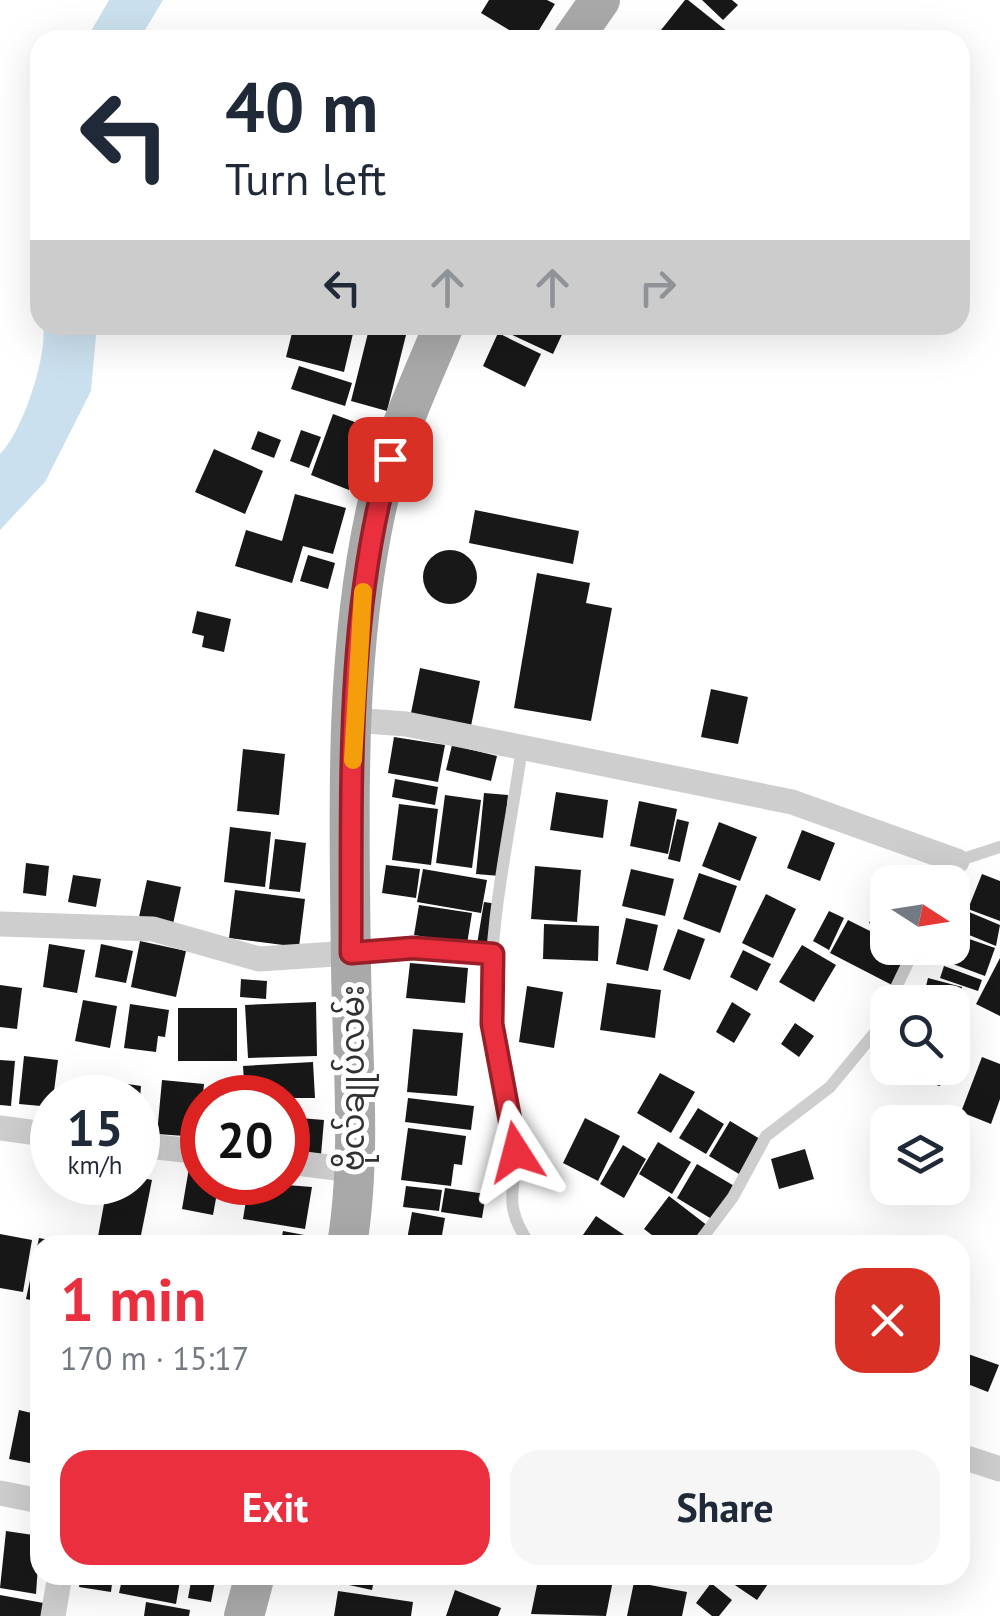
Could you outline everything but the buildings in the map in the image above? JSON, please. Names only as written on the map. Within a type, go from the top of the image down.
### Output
[{"type":"main road","points":[[578,30],[593,2]]},
{"type":"main road","name":"ဗိုလ်‌ချုပ်‌လမ်း","points":[[348,1235],[353,1170],[353,720],[366,570],[376,509],[390,459],[440,335]]},
{"type":"main road","points":[[244,1616],[252,1585]]},
{"type":"street","points":[[353,720],[406,724],[792,802],[936,865]]},
{"type":"street","points":[[0,924],[153,929],[260,959],[351,953]]},
{"type":"street","points":[[0,1128],[30,1132]]},
{"type":"street","points":[[310,1165],[353,1170]]},
{"type":"street","points":[[970,1459],[1000,1469]]},
{"type":"street","points":[[0,1494],[30,1498]]},
{"type":"street","points":[[53,1616],[58,1585]]},
{"type":"lane","points":[[522,748],[493,954],[492,1024],[516,1152],[510,1206],[523,1235]]},
{"type":"lane","points":[[965,865],[1000,847]]},
{"type":"lane","points":[[351,953],[413,948],[493,954]]},
{"type":"lane","points":[[704,1235],[733,1197],[766,1136],[830,1088],[870,1039]]},
{"type":"water","points":[[109,0],[163,0],[145,30],[92,30]]},
{"type":"water","points":[[96,335],[91,391],[45,482],[0,530],[0,454],[17,430],[32,393],[43,338]]},
{"type":"slow traffic","points":[[353,760],[363,592]]},
{"type":"route","points":[[390,459],[376,509],[359,630],[353,720],[351,953],[413,948],[493,954],[492,1024],[516,1152]]}]
